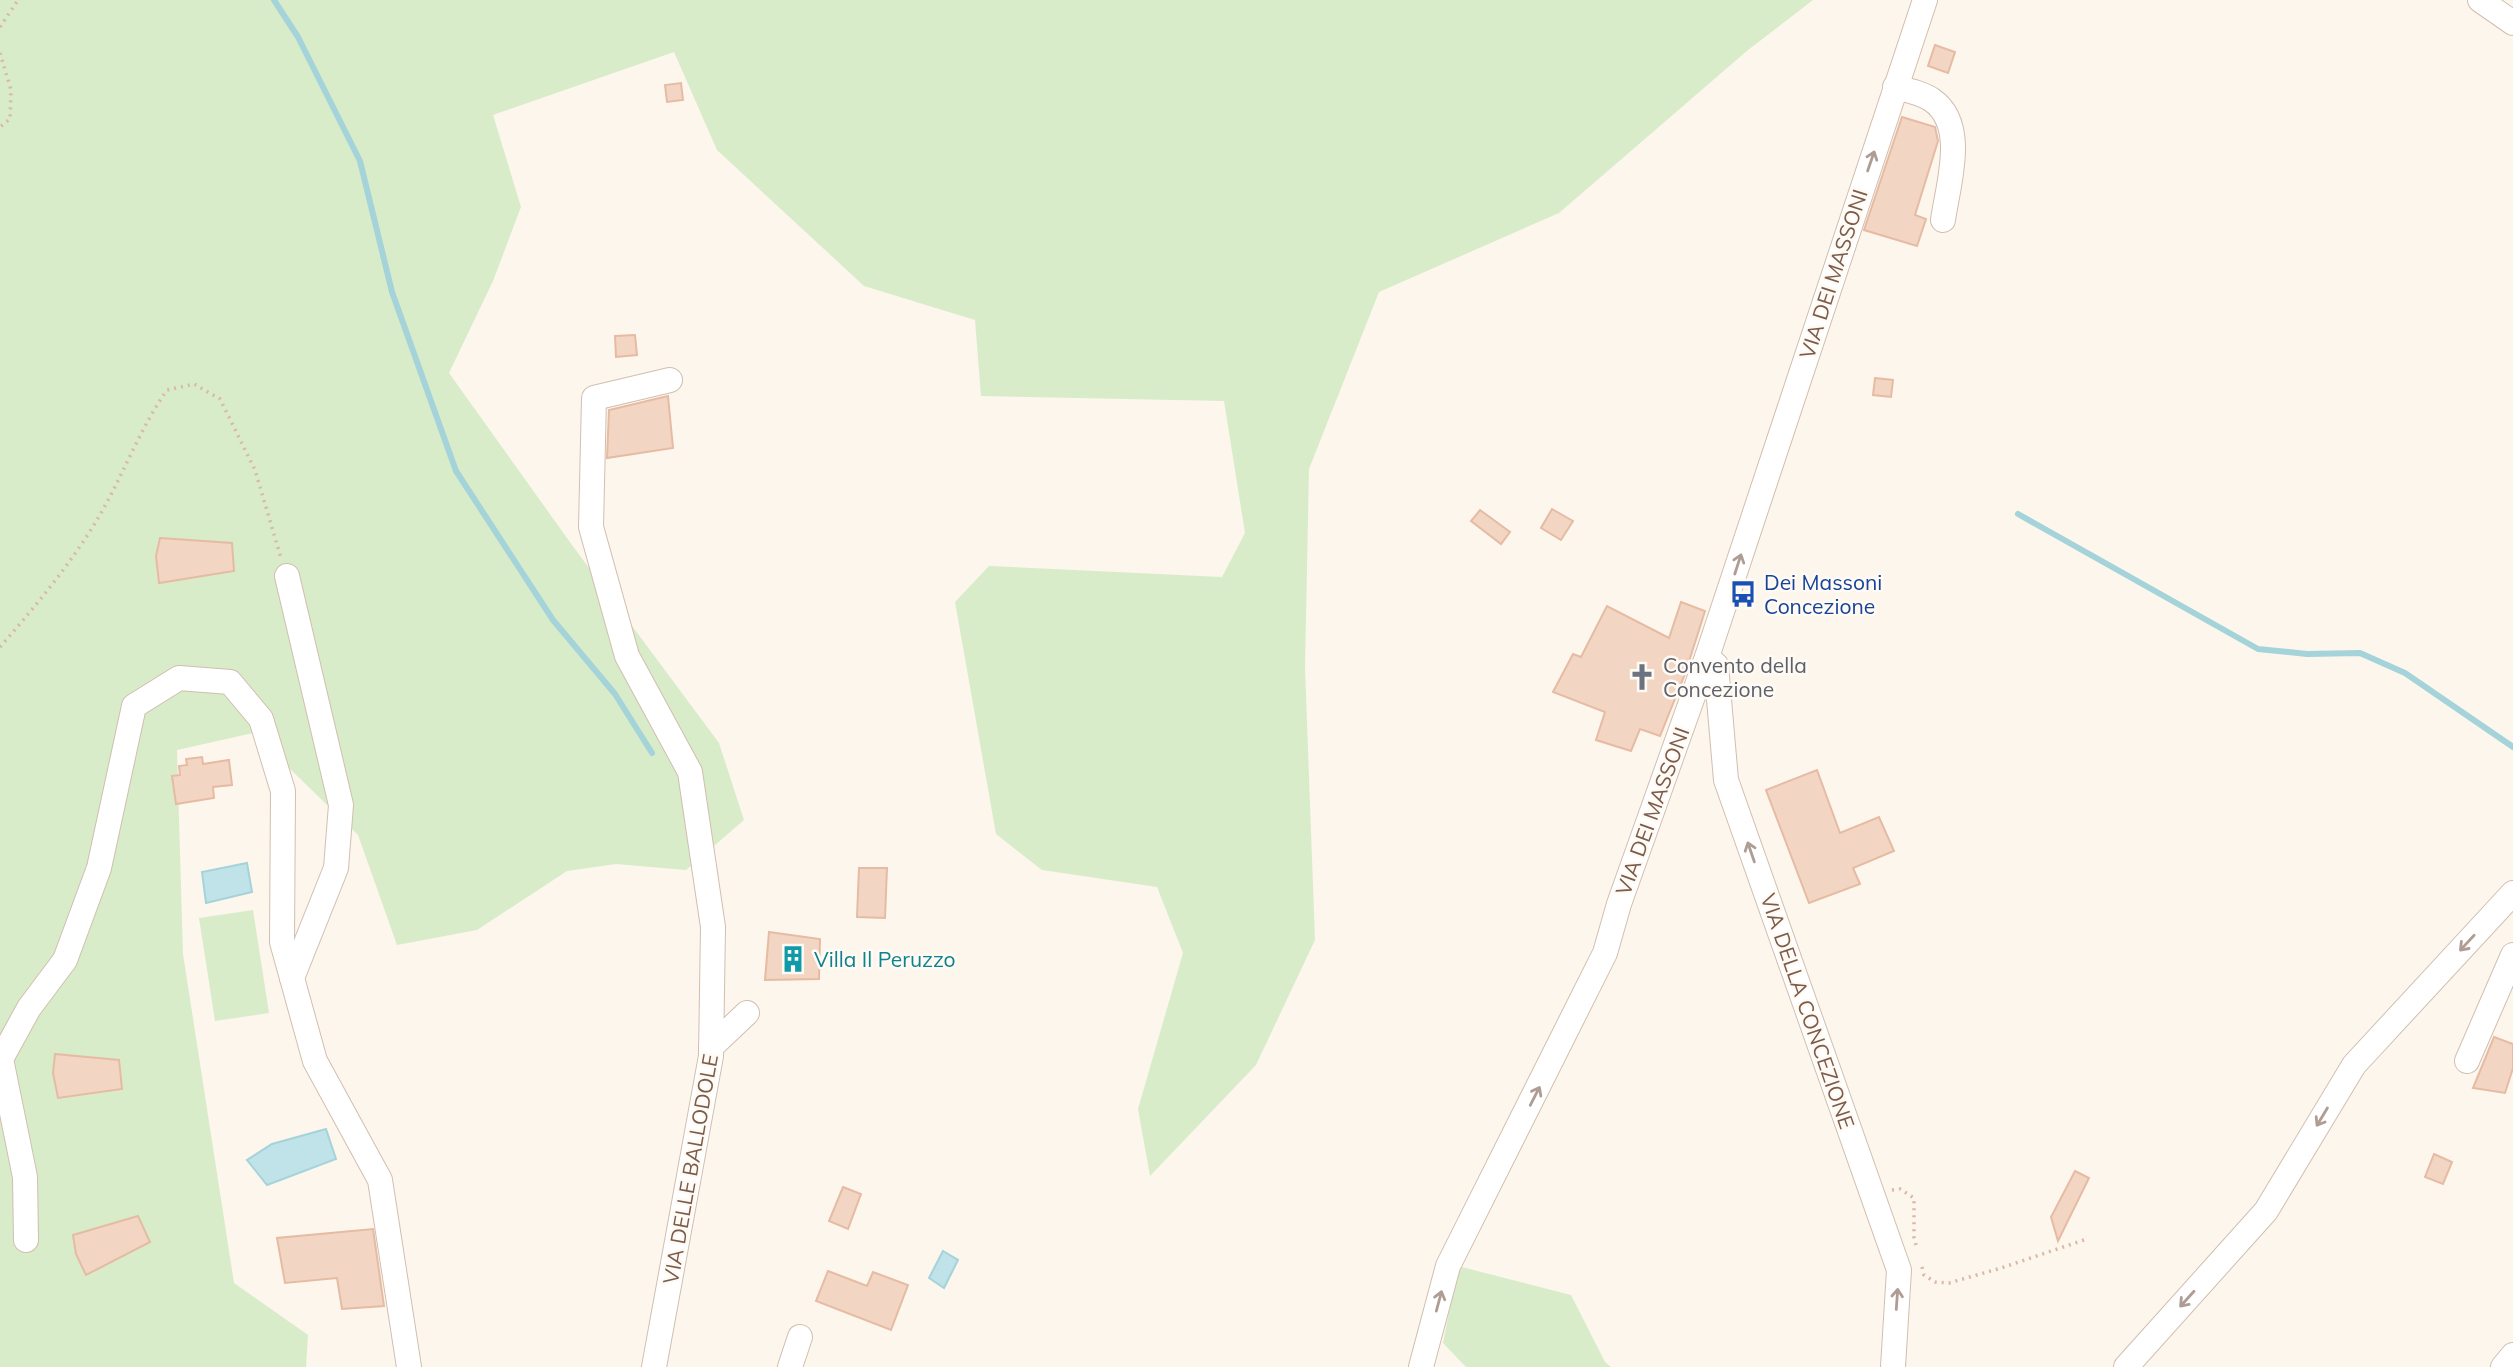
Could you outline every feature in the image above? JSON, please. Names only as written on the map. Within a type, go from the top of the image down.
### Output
[{"type":"street","name":"VIA DEI MASSONI","points":[[1421,1367],[1448,1266],[1605,953],[1619,904],[1707,657],[1925,0]]},
{"type":"street","points":[[2480,0],[2513,23]]},
{"type":"street","points":[[1895,87],[1930,98],[1950,121],[1953,135],[1943,220]]},
{"type":"street","name":"VIA DELLE BALLODOLE","points":[[654,1367],[711,1047],[713,927],[690,772],[627,656],[591,527],[594,398],[670,380]]},
{"type":"street","points":[[287,576],[341,805],[336,868],[292,978]]},
{"type":"street","name":"VIA DELLA CONCEZIONE","points":[[1707,657],[1716,665],[1726,780],[1899,1270],[1893,1367]]},
{"type":"street","points":[[26,1240],[25,1177],[1,1059],[29,1008],[65,960],[99,868],[135,706],[179,678],[230,682],[261,719],[283,791],[282,942],[315,1061],[380,1180],[409,1367]]},
{"type":"street","points":[[2126,1367],[2266,1211],[2354,1065],[2513,893]]},
{"type":"street","points":[[2467,1061],[2513,955]]},
{"type":"street","points":[[711,1047],[747,1013]]},
{"type":"street","points":[[790,1367],[800,1337]]},
{"type":"street","points":[[2502,1367],[2513,1355]]},
{"type":"path","points":[[0,27],[18,0]]},
{"type":"path","points":[[0,53],[11,90],[10,119],[0,127]]},
{"type":"path","points":[[0,647],[50,590],[93,527],[149,416],[167,390],[194,384],[220,399],[255,470],[287,576]]},
{"type":"path","points":[[1872,1193],[1900,1189],[1913,1198],[1914,1237],[1924,1275],[1935,1282],[1949,1283],[2084,1240]]},
{"type":"green space","points":[[0,0],[1813,0],[1748,50],[1559,213],[1379,292],[1309,469],[1305,667],[1315,940],[1256,1065],[1150,1176],[1138,1109],[1183,953],[1157,887],[1042,870],[996,834],[955,602],[989,566],[1222,577],[1245,533],[1224,401],[981,396],[975,320],[864,286],[717,150],[674,52],[493,115],[521,207],[493,281],[449,373],[719,743],[744,820],[686,870],[616,864],[567,871],[477,930],[397,945],[358,835],[253,733],[177,750],[183,954],[234,1283],[308,1335],[306,1367],[0,1367]]},
{"type":"green space","points":[[253,910],[269,1013],[215,1021],[199,918]]},
{"type":"green space","points":[[1458,1266],[1571,1295],[1605,1362],[1611,1367],[1466,1367],[1443,1343]]},
{"type":"water","points":[[247,863],[252,892],[206,903],[202,872]]},
{"type":"water","points":[[326,1129],[336,1159],[267,1185],[247,1160],[272,1144]]},
{"type":"water","points":[[943,1251],[958,1260],[944,1288],[929,1278]]},
{"type":"building","points":[[1935,45],[1955,52],[1948,73],[1928,66]]},
{"type":"building","points":[[681,83],[683,100],[667,102],[665,85]]},
{"type":"building","points":[[1902,117],[1935,127],[1938,141],[1915,215],[1926,219],[1917,246],[1864,230]]},
{"type":"building","points":[[635,335],[637,355],[616,357],[615,336]]},
{"type":"building","points":[[1875,378],[1893,380],[1891,397],[1873,395]]},
{"type":"building","points":[[668,396],[673,448],[607,458],[609,410]]},
{"type":"building","points":[[1552,509],[1573,521],[1561,540],[1541,528]]},
{"type":"building","points":[[1480,510],[1510,532],[1501,544],[1471,521]]},
{"type":"building","points":[[160,538],[232,543],[234,571],[159,583],[156,556]]},
{"type":"building","name":"Convento della Concezione","points":[[1681,602],[1705,611],[1685,674],[1660,736],[1640,729],[1631,751],[1596,740],[1605,712],[1553,692],[1573,654],[1581,657],[1607,606],[1669,638]]},
{"type":"building","points":[[202,757],[203,764],[229,760],[232,785],[213,787],[214,798],[176,804],[172,776],[180,775],[179,766],[187,765],[186,759]]},
{"type":"building","points":[[1817,770],[1840,833],[1879,817],[1894,851],[1853,868],[1860,884],[1809,903],[1766,790]]},
{"type":"building","points":[[859,868],[887,868],[885,918],[857,917]]},
{"type":"building","name":"Villa Il Peruzzo","points":[[769,932],[820,939],[819,979],[765,980]]},
{"type":"building","points":[[2494,1037],[2513,1044],[2513,1068],[2505,1093],[2473,1088]]},
{"type":"building","points":[[55,1054],[119,1060],[122,1089],[58,1098],[53,1073]]},
{"type":"building","points":[[2434,1154],[2452,1162],[2443,1184],[2425,1177]]},
{"type":"building","points":[[2075,1171],[2089,1178],[2058,1241],[2051,1217]]},
{"type":"building","points":[[843,1187],[861,1194],[848,1229],[829,1221]]},
{"type":"building","points":[[138,1216],[150,1242],[86,1275],[76,1254],[73,1235]]},
{"type":"building","points":[[373,1229],[384,1306],[342,1309],[337,1278],[285,1283],[277,1238]]},
{"type":"building","points":[[828,1271],[867,1286],[873,1272],[908,1285],[891,1330],[816,1301]]},
{"type":"waterway","points":[[274,0],[298,37],[360,161],[392,292],[456,471],[553,620],[615,694],[652,753]]},
{"type":"waterway","points":[[2018,514],[2258,649],[2307,654],[2360,653],[2405,673],[2513,747]]},
{"type":"place","name":"Dei Massoni Concezione","points":[[1743,594]]},
{"type":"place","name":"Convento della Concezione","points":[[1642,677]]},
{"type":"place","name":"Villa Il Peruzzo","points":[[793,959]]}]
